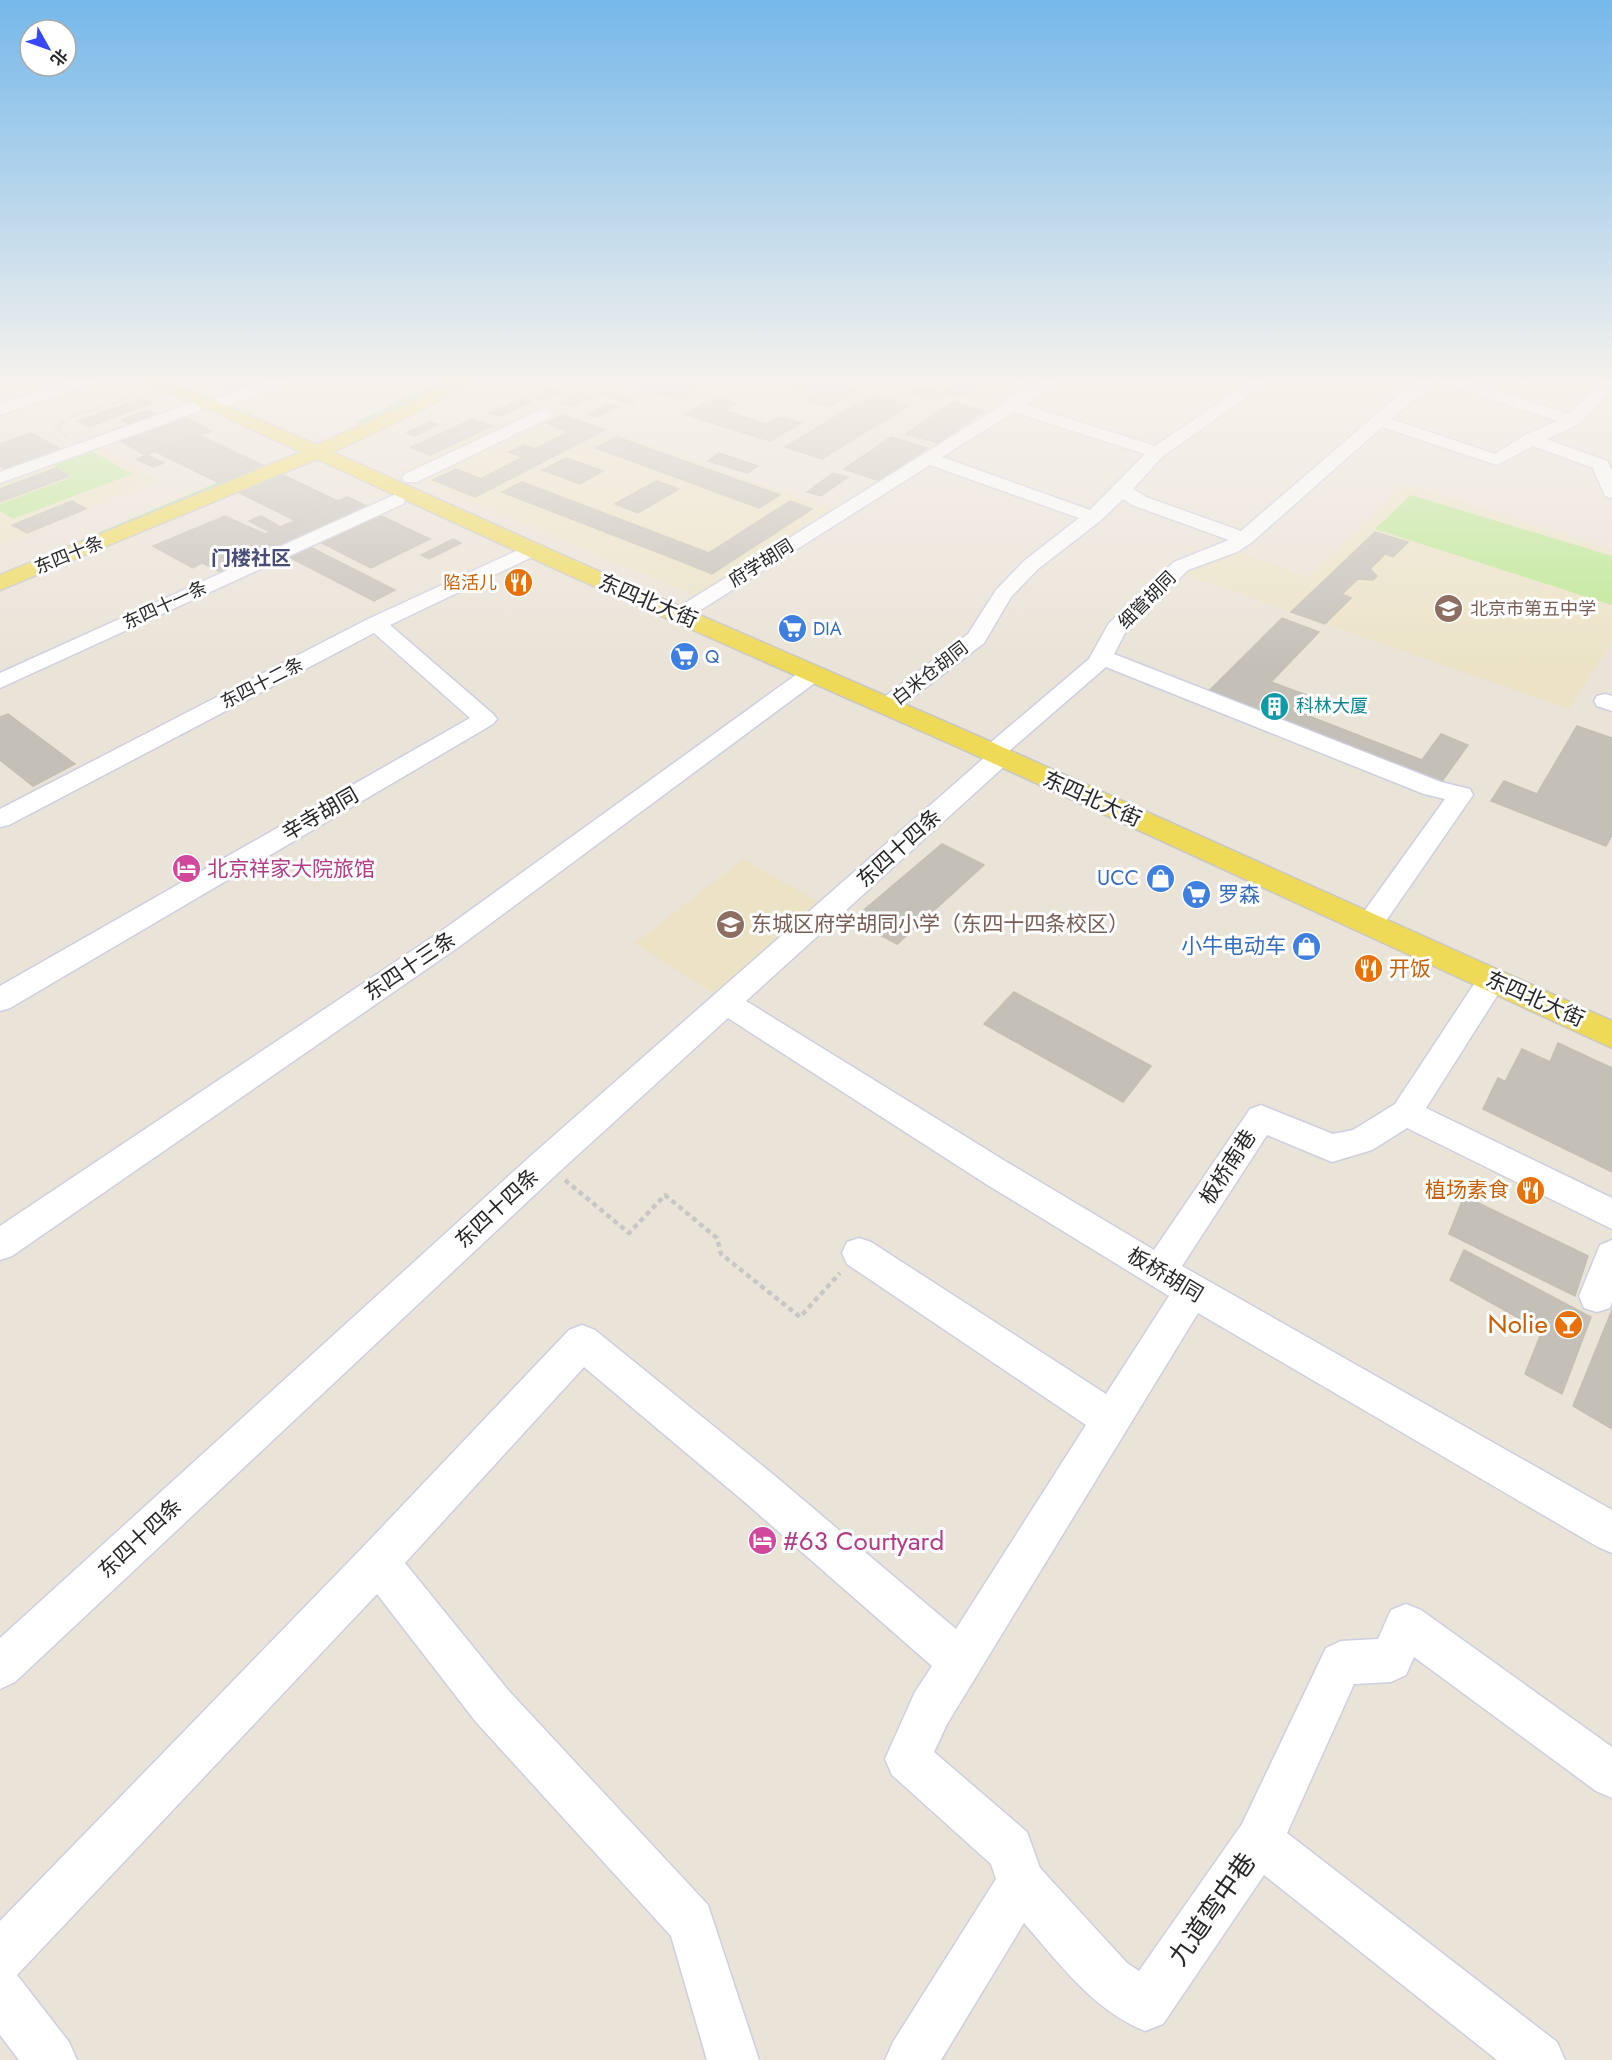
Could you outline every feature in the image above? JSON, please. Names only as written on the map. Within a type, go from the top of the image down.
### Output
[{"type":"main road","name":"东四十条","points":[[0,565],[228,475]]},
{"type":"main road","name":"东四十条","points":[[0,583],[238,475]]},
{"type":"main road","name":"东四北大街","points":[[353,475],[396,500],[475,537],[570,567]]},
{"type":"main road","name":"东四北大街","points":[[367,475],[997,755],[1612,1035]]},
{"type":"street","points":[[411,478],[417,475]]},
{"type":"street","name":"府学胡同","points":[[681,614],[900,475]]},
{"type":"street","points":[[975,475],[1093,517]]},
{"type":"street","name":"白米仓胡同","points":[[887,706],[976,638],[1003,594],[1031,565],[1093,517],[1136,475]]},
{"type":"street","name":"细管胡同","points":[[997,755],[1030,719],[1098,663],[1117,628],[1181,566],[1230,548],[1244,539],[1317,475]]},
{"type":"street","points":[[1605,475],[1612,492]]},
{"type":"street","points":[[1122,490],[1139,501],[1244,539]]},
{"type":"street","name":"东四十一条","points":[[0,681],[396,500]]},
{"type":"street","name":"东四十二条","points":[[0,819],[376,624],[527,552]]},
{"type":"street","name":"辛寺胡同","points":[[0,1000],[485,719],[376,624]]},
{"type":"street","points":[[1101,657],[1432,788],[1461,795],[1369,924]]},
{"type":"street","name":"东四十三条","points":[[0,1245],[450,939],[812,674]]},
{"type":"street","name":"东四十四条","points":[[0,1667],[546,1163],[727,1003],[997,755]]},
{"type":"street","name":"板桥南巷","points":[[1176,1281],[1261,1118],[1332,1148],[1361,1141],[1406,1113],[1492,980]]},
{"type":"street","name":"板桥胡同","points":[[727,1003],[998,1174],[1176,1281],[1612,1533]]},
{"type":"street","points":[[1406,1113],[1612,1214]]},
{"type":"street","points":[[859,1253],[1111,1419]]},
{"type":"street","points":[[1597,1296],[1612,1256]]},
{"type":"street","points":[[911,2060],[1021,1883],[1010,1849],[908,1759],[931,1708],[1111,1419],[1176,1281]]},
{"type":"street","points":[[0,1957],[378,1562],[582,1342],[761,1490],[961,1662]]},
{"type":"street","points":[[378,1562],[492,1706],[691,1922],[733,2060]]},
{"type":"street","points":[[1260,1841],[1341,1663],[1391,1660],[1406,1625],[1612,1774]]},
{"type":"street","name":"九道弯中巷","points":[[1021,1883],[1109,1982],[1145,2006],[1260,1841],[1539,2060]]},
{"type":"street","points":[[0,1993],[51,2060]]},
{"type":"path","points":[[546,1163],[629,1233],[665,1195],[717,1238],[721,1254],[800,1317],[859,1253]]},
{"type":"shaded area","points":[[24,475],[148,475],[156,480],[0,546],[0,484]]},
{"type":"shaded area","points":[[409,475],[735,475],[833,510],[698,597]]},
{"type":"shaded area","name":"北京市第五中学","points":[[1406,485],[1612,550],[1612,642],[1569,709],[1181,573],[1236,551],[1308,577]]},
{"type":"shaded area","name":"东城区府学胡同小学（东四十四条校区）","points":[[743,859],[823,904],[717,996],[635,943]]},
{"type":"green space","points":[[70,475],[129,475],[13,519],[0,511],[0,504],[73,477]]},
{"type":"green space","points":[[236,475],[244,475],[0,577],[0,574]]},
{"type":"green space","points":[[1411,495],[1612,556],[1612,605],[1375,529]]},
{"type":"building","points":[[37,475],[69,476],[0,502],[0,489]]},
{"type":"building","points":[[203,475],[283,475],[388,525],[345,545]]},
{"type":"building","points":[[443,475],[471,475],[481,479],[488,475],[517,475],[475,497],[433,480]]},
{"type":"building","points":[[556,475],[596,475],[580,484]]},
{"type":"building","points":[[670,475],[724,475],[780,495],[759,508]]},
{"type":"building","points":[[830,475],[848,477],[821,496],[807,492]]},
{"type":"building","points":[[862,475],[888,475],[880,481]]},
{"type":"building","points":[[656,481],[679,489],[638,513],[615,504]]},
{"type":"building","points":[[522,482],[709,553],[690,565],[502,492]]},
{"type":"building","points":[[347,497],[369,507],[225,574],[202,563],[193,568],[153,546],[225,516],[265,534]]},
{"type":"building","points":[[72,501],[86,509],[27,533],[12,525]]},
{"type":"building","points":[[790,501],[812,509],[712,574],[690,565]]},
{"type":"building","points":[[261,516],[279,526],[268,531],[249,521]]},
{"type":"building","points":[[381,516],[430,539],[371,568],[322,543]]},
{"type":"building","points":[[1375,532],[1408,542],[1393,557],[1385,554],[1370,569],[1377,576],[1373,580],[1358,579],[1342,594],[1351,598],[1325,624],[1291,612]]},
{"type":"building","points":[[453,539],[461,543],[429,559],[421,555]]},
{"type":"building","points":[[310,547],[395,590],[374,601],[289,557]]},
{"type":"building","name":"科林大厦","points":[[1282,618],[1319,632],[1271,682],[1315,698],[1301,713],[1422,760],[1441,734],[1468,745],[1440,784],[1208,692]]},
{"type":"building","points":[[8,714],[75,764],[33,786],[0,760],[0,717]]},
{"type":"building","points":[[1577,726],[1612,738],[1612,835],[1606,846],[1491,801],[1504,781],[1537,794]]},
{"type":"building","points":[[942,844],[984,865],[897,944],[852,920]]},
{"type":"building","points":[[1014,992],[1151,1066],[1123,1102],[984,1024]]},
{"type":"building","points":[[1558,1043],[1612,1068],[1612,1133],[1505,1082],[1522,1049],[1550,1062]]},
{"type":"building","points":[[1498,1078],[1612,1133],[1612,1172],[1483,1109]]},
{"type":"building","points":[[1464,1196],[1588,1256],[1575,1296],[1449,1234]]},
{"type":"building","points":[[1464,1250],[1591,1317],[1562,1394],[1525,1374],[1542,1331],[1450,1280]]},
{"type":"building","points":[[1612,1310],[1612,1429],[1573,1406]]},
{"type":"place","name":"陷活儿","points":[[518,583]]},
{"type":"place","name":"北京市第五中学","points":[[1449,609]]},
{"type":"place","name":"DIA","points":[[792,629]]},
{"type":"place","name":"Q","points":[[684,657]]},
{"type":"place","name":"科林大厦","points":[[1275,706]]},
{"type":"place","name":"北京祥家大院旅馆","points":[[186,869]]},
{"type":"place","name":"UCC","points":[[1160,878]]},
{"type":"place","name":"罗森","points":[[1197,895]]},
{"type":"place","name":"东城区府学胡同小学（东四十四条校区）","points":[[730,924]]},
{"type":"place","name":"小牛电动车","points":[[1307,946]]},
{"type":"place","name":"开饭","points":[[1368,969]]},
{"type":"place","name":"植场素食","points":[[1530,1190]]},
{"type":"place","name":"Nolie","points":[[1569,1324]]},
{"type":"place","name":"#63 Courtyard","points":[[762,1541]]},
{"type":"district","name":"门楼社区","points":[[251,558]]}]
